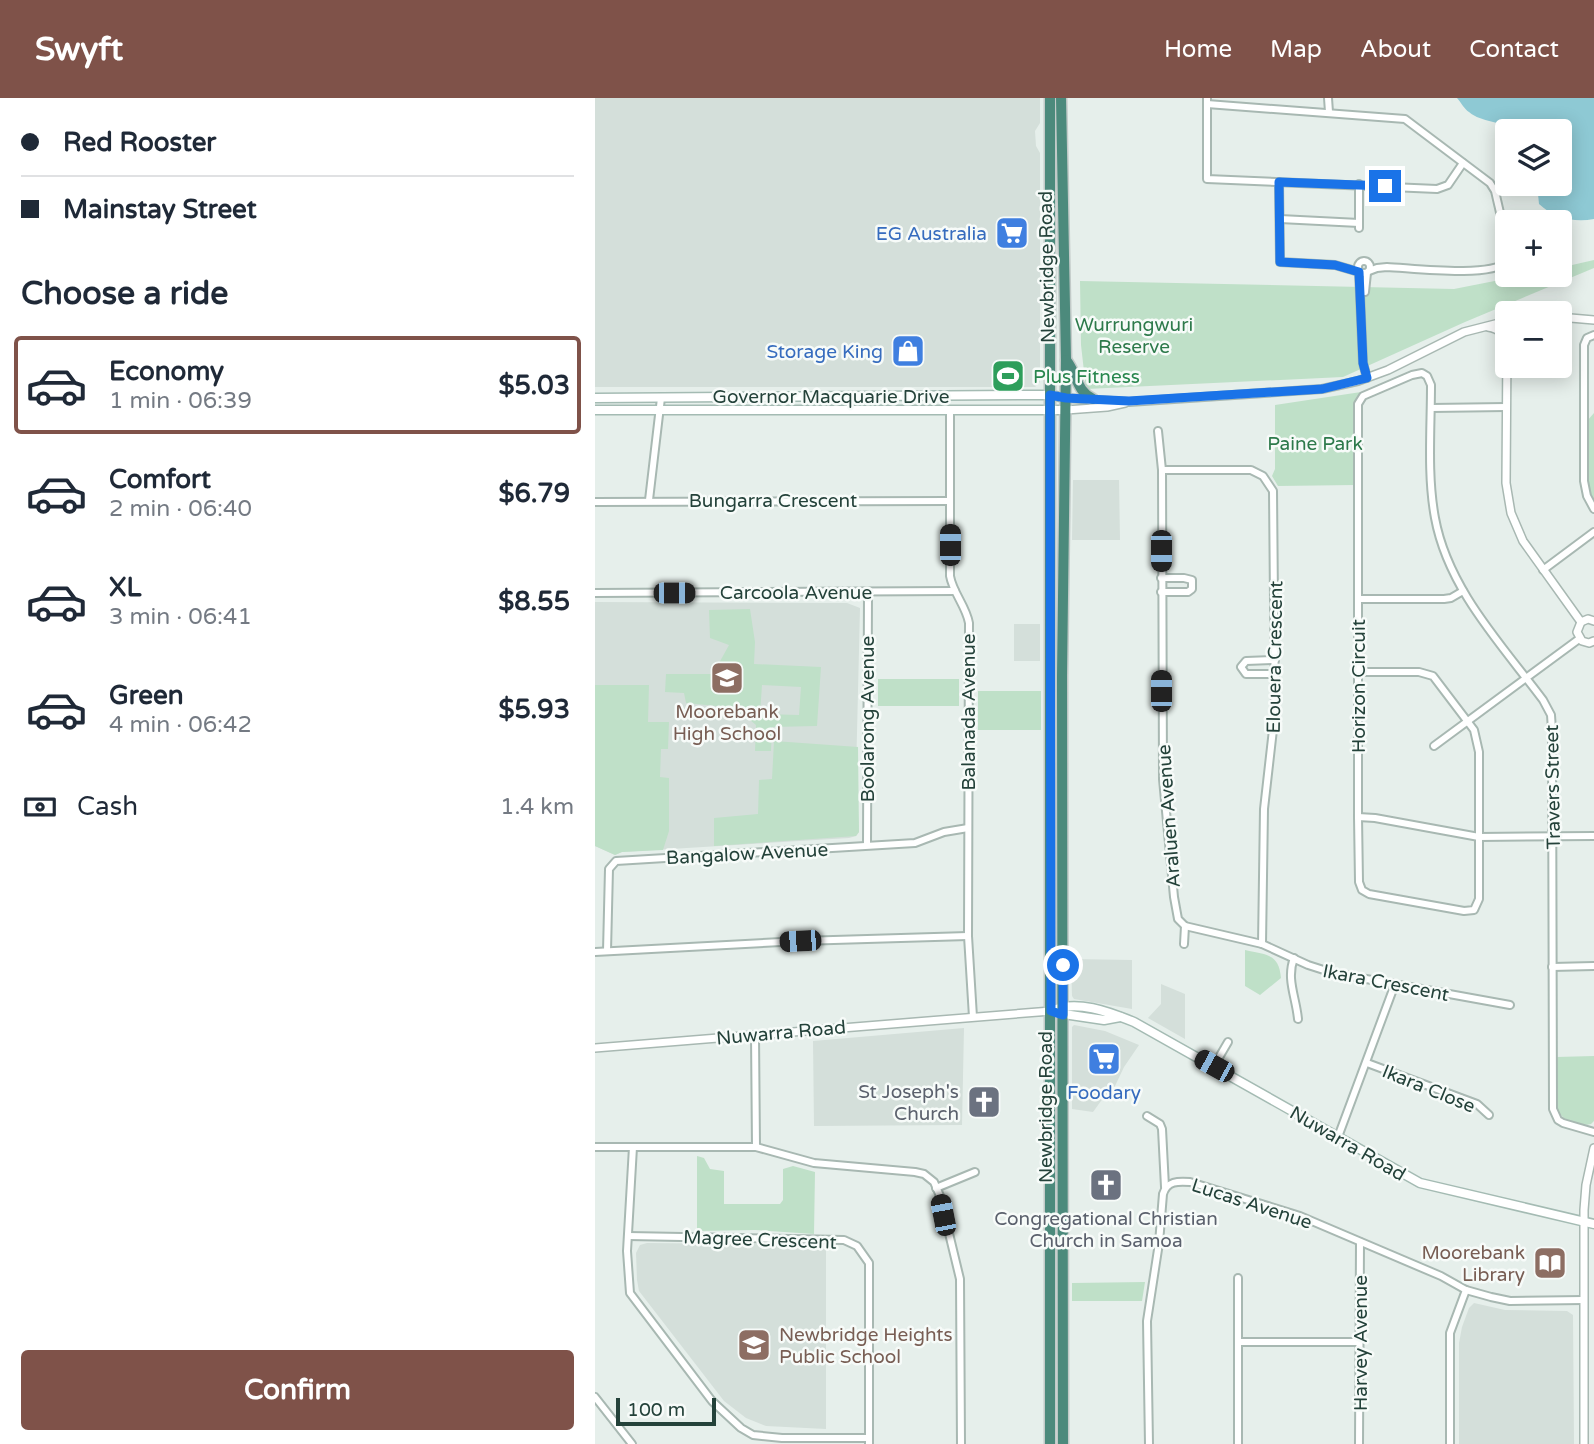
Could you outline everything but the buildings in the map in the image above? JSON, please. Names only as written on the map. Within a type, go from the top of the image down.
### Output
[{"type":"highway","name":"Newbridge Road","points":[[1050,98],[1050,1444]]},
{"type":"highway","name":"Newbridge Road","points":[[1061,98],[1066,360],[1062,676],[1063,1444]]},
{"type":"highway","points":[[1066,360],[1073,368],[1081,390],[1093,399]]},
{"type":"main road","name":"Governor Macquarie Drive","points":[[595,398],[1050,395],[1066,398]]},
{"type":"main road","name":"Governor Macquarie Drive","points":[[595,410],[1066,410]]},
{"type":"main road","name":"Nuwarra Road","points":[[1051,1011],[1063,1010],[1104,1020],[1119,1017],[1161,1036],[1402,1174],[1430,1186],[1594,1224]]},
{"type":"street","points":[[1328,98],[1329,112]]},
{"type":"street","points":[[1464,163],[1444,187],[1206,179],[1207,101],[1405,118],[1464,163],[1493,187],[1499,210]]},
{"type":"street","points":[[1279,182],[1280,262],[1335,265],[1364,270],[1387,267],[1475,271],[1495,268]]},
{"type":"street","points":[[1280,219],[1359,225],[1359,184]]},
{"type":"street","points":[[1335,265],[1364,270]]},
{"type":"street","points":[[1364,270],[1362,346],[1367,378]]},
{"type":"street","points":[[1572,318],[1594,320]]},
{"type":"street","points":[[1066,398],[1129,401],[1313,390],[1367,378],[1444,341],[1495,324]]},
{"type":"street","points":[[1484,326],[1495,329]]},
{"type":"street","points":[[1591,336],[1584,345],[1584,481],[1587,496],[1594,509]]},
{"type":"street","name":"Horizon Circuit","points":[[1431,408],[1431,382],[1422,373],[1367,394],[1359,401],[1358,817],[1359,881],[1362,890],[1369,894],[1471,911],[1479,903],[1479,837]]},
{"type":"street","points":[[1506,378],[1506,483],[1510,506],[1523,541],[1581,622]]},
{"type":"street","points":[[649,500],[661,398]]},
{"type":"street","points":[[1066,410],[1107,407],[1129,401]]},
{"type":"street","points":[[1431,408],[1506,407]]},
{"type":"street","name":"Travers Street","points":[[1431,408],[1431,479],[1435,519],[1447,560],[1463,591],[1548,707],[1552,723],[1553,1110],[1558,1120],[1563,1123],[1594,1132]]},
{"type":"street","points":[[1584,408],[1593,408]]},
{"type":"street","name":"Balanada Avenue","points":[[950,410],[950,576],[969,623],[968,936],[973,1017]]},
{"type":"street","name":"Araluen Avenue","points":[[1159,431],[1162,470],[1164,790],[1177,916],[1179,922],[1185,926],[1184,944]]},
{"type":"street","name":"Elouera Crescent","points":[[1162,470],[1243,469],[1257,472],[1271,485],[1274,500],[1274,732],[1263,819],[1262,944]]},
{"type":"street","name":"Bungarra Crescent","points":[[595,502],[950,501]]},
{"type":"street","points":[[1543,570],[1594,531]]},
{"type":"street","points":[[1161,578],[1187,578],[1192,580],[1194,585],[1188,592],[1161,592]]},
{"type":"street","name":"Carcoola Avenue","points":[[595,593],[955,591]]},
{"type":"street","points":[[1358,599],[1444,599],[1463,591]]},
{"type":"street","name":"Boolarong Avenue","points":[[867,845],[868,592]]},
{"type":"street","points":[[1579,639],[1577,628],[1581,622],[1594,621]]},
{"type":"street","points":[[1434,746],[1579,639]]},
{"type":"street","points":[[1579,639],[1585,642],[1594,641]]},
{"type":"street","points":[[1275,660],[1247,661],[1241,667],[1246,674],[1275,674]]},
{"type":"street","points":[[1358,672],[1428,674],[1440,683],[1467,721],[1479,745],[1479,837]]},
{"type":"street","points":[[1358,817],[1479,837],[1594,836]]},
{"type":"street","name":"Bangalow Avenue","points":[[607,951],[609,869],[616,861],[915,844],[944,832],[968,828]]},
{"type":"street","name":"Ikara Crescent","points":[[1185,926],[1262,944],[1321,970],[1510,1005]]},
{"type":"street","points":[[595,952],[800,941],[968,936]]},
{"type":"street","points":[[1294,958],[1290,976],[1298,1019]]},
{"type":"street","points":[[1552,967],[1594,966]]},
{"type":"street","points":[[1338,1137],[1395,984]]},
{"type":"street","name":"Nuwarra Road","points":[[595,1048],[1051,1011]]},
{"type":"street","points":[[755,1035],[756,1147]]},
{"type":"street","points":[[1214,1066],[1228,1042]]},
{"type":"street","name":"Ikara Close","points":[[1367,1063],[1477,1104],[1489,1115]]},
{"type":"street","points":[[1147,1116],[1160,1124],[1162,1129],[1165,1187]]},
{"type":"street","points":[[595,1147],[756,1147],[814,1163],[915,1172],[924,1174],[934,1182],[960,1279],[961,1444]]},
{"type":"street","points":[[633,1147],[628,1236],[630,1293],[712,1401],[741,1428],[753,1435],[869,1441]]},
{"type":"street","points":[[1584,1444],[1584,1222],[1586,1185],[1594,1148]]},
{"type":"street","points":[[936,1188],[975,1172]]},
{"type":"street","name":"Lucas Avenue","points":[[1150,1444],[1147,1321],[1165,1187],[1173,1182],[1190,1182],[1300,1216],[1441,1276],[1466,1290],[1510,1301],[1584,1300]]},
{"type":"street","name":"Magree Crescent","points":[[628,1236],[844,1240],[857,1246],[869,1263],[869,1441]]},
{"type":"street","name":"Harvey Avenue","points":[[1359,1444],[1360,1242]]},
{"type":"street","points":[[1238,1278],[1238,1444]]},
{"type":"street","points":[[1450,1444],[1450,1333],[1466,1290]]},
{"type":"street","points":[[1238,1342],[1359,1342]]},
{"type":"street","points":[[595,1397],[632,1444]]},
{"type":"street","points":[[1584,1421],[1594,1424]]},
{"type":"street","points":[[750,1444],[753,1435]]},
{"type":"shaded area","points":[[595,98],[1040,98],[1040,123],[1035,131],[1036,146],[1040,153],[1040,382],[1035,387],[595,387]]},
{"type":"shaded area","points":[[1073,480],[1119,480],[1120,540],[1072,540]]},
{"type":"shaded area","name":"Moorebank High School","points":[[595,602],[847,603],[860,608],[856,775],[859,832],[856,836],[622,852],[615,855],[595,846]]},
{"type":"shaded area","points":[[1014,624],[1040,624],[1040,661],[1014,661]]},
{"type":"shaded area","points":[[1071,959],[1132,960],[1132,1009],[1074,999]]},
{"type":"shaded area","points":[[1161,984],[1185,994],[1185,1039],[1148,1018],[1161,1004]]},
{"type":"shaded area","points":[[1074,1025],[1105,1031],[1139,1045],[1115,1086],[1093,1112],[1072,1109]]},
{"type":"shaded area","points":[[964,1028],[962,1125],[814,1126],[813,1041]]},
{"type":"shaded area","name":"Newbridge Heights Public School","points":[[754,1244],[826,1249],[826,1429],[766,1426],[746,1418],[724,1401],[639,1291],[636,1253],[640,1245]]},
{"type":"shaded area","points":[[1474,1303],[1505,1310],[1567,1311],[1573,1315],[1574,1444],[1459,1444],[1459,1343],[1469,1308]]},
{"type":"green space","name":"Wurrungwuri Reserve","points":[[1594,260],[1594,268],[1572,277],[1572,265]]},
{"type":"green space","name":"Wurrungwuri Reserve","points":[[1080,281],[1454,289],[1495,281],[1495,287],[1549,287],[1515,301],[1495,301],[1495,309],[1343,377],[1086,389],[1081,345]]},
{"type":"green space","name":"Paine Park","points":[[1361,392],[1355,405],[1355,485],[1278,486],[1272,476],[1275,469],[1275,405]]},
{"type":"green space","points":[[1594,413],[1594,503],[1588,486],[1587,421]]},
{"type":"green space","points":[[750,609],[755,642],[754,664],[821,667],[817,726],[772,727],[771,751],[755,751],[756,725],[736,708],[686,703],[684,693],[665,692],[666,674],[713,674],[729,645],[710,638],[709,610]],"holes":[[[762,685],[801,687],[799,715],[760,714]]]},
{"type":"green space","points":[[878,679],[959,679],[959,706],[878,706]]},
{"type":"green space","points":[[595,685],[649,685],[648,722],[669,722],[668,749],[661,749],[660,777],[669,778],[669,831],[663,850],[622,852],[615,855],[595,846]]},
{"type":"green space","points":[[978,691],[1041,691],[1041,730],[978,730]]},
{"type":"green space","points":[[774,741],[858,747],[859,832],[856,836],[714,846],[714,818],[758,814],[759,780],[772,779]]},
{"type":"green space","points":[[1245,950],[1270,956],[1280,970],[1281,978],[1260,995],[1245,986]]},
{"type":"green space","points":[[1594,1056],[1594,1121],[1586,1125],[1577,1124],[1565,1119],[1558,1112],[1556,1057]]},
{"type":"green space","points":[[697,1156],[704,1158],[710,1169],[724,1171],[724,1204],[780,1204],[783,1200],[783,1169],[793,1166],[815,1172],[814,1234],[755,1230],[697,1231]]},
{"type":"green space","points":[[1145,1282],[1142,1301],[1072,1301],[1072,1283]]},
{"type":"water","points":[[1457,98],[1594,98],[1594,219],[1572,219],[1572,210],[1547,210],[1539,204],[1538,196],[1572,196],[1572,119],[1495,119],[1495,123],[1474,116]]},
{"type":"place","name":"EG Australia","points":[[1012,233]]},
{"type":"place","name":"Storage King","points":[[908,351]]},
{"type":"place","name":"Plus Fitness","points":[[1008,376]]},
{"type":"place","name":"Moorebank High School","points":[[727,678]]},
{"type":"place","name":"Foodary","points":[[1104,1059]]},
{"type":"place","name":"St Joseph's Church","points":[[984,1102]]},
{"type":"place","name":"Congregational Christian Church in Samoa","points":[[1106,1185]]},
{"type":"place","name":"Moorebank Library","points":[[1550,1263]]},
{"type":"place","name":"Newbridge Heights Public School","points":[[754,1345]]},
{"type":"route","points":[[1063,965],[1063,1015],[1051,1011],[1050,395],[1129,401],[1322,389],[1367,378],[1363,363],[1359,272],[1335,265],[1280,262],[1279,182],[1385,186]]}]
